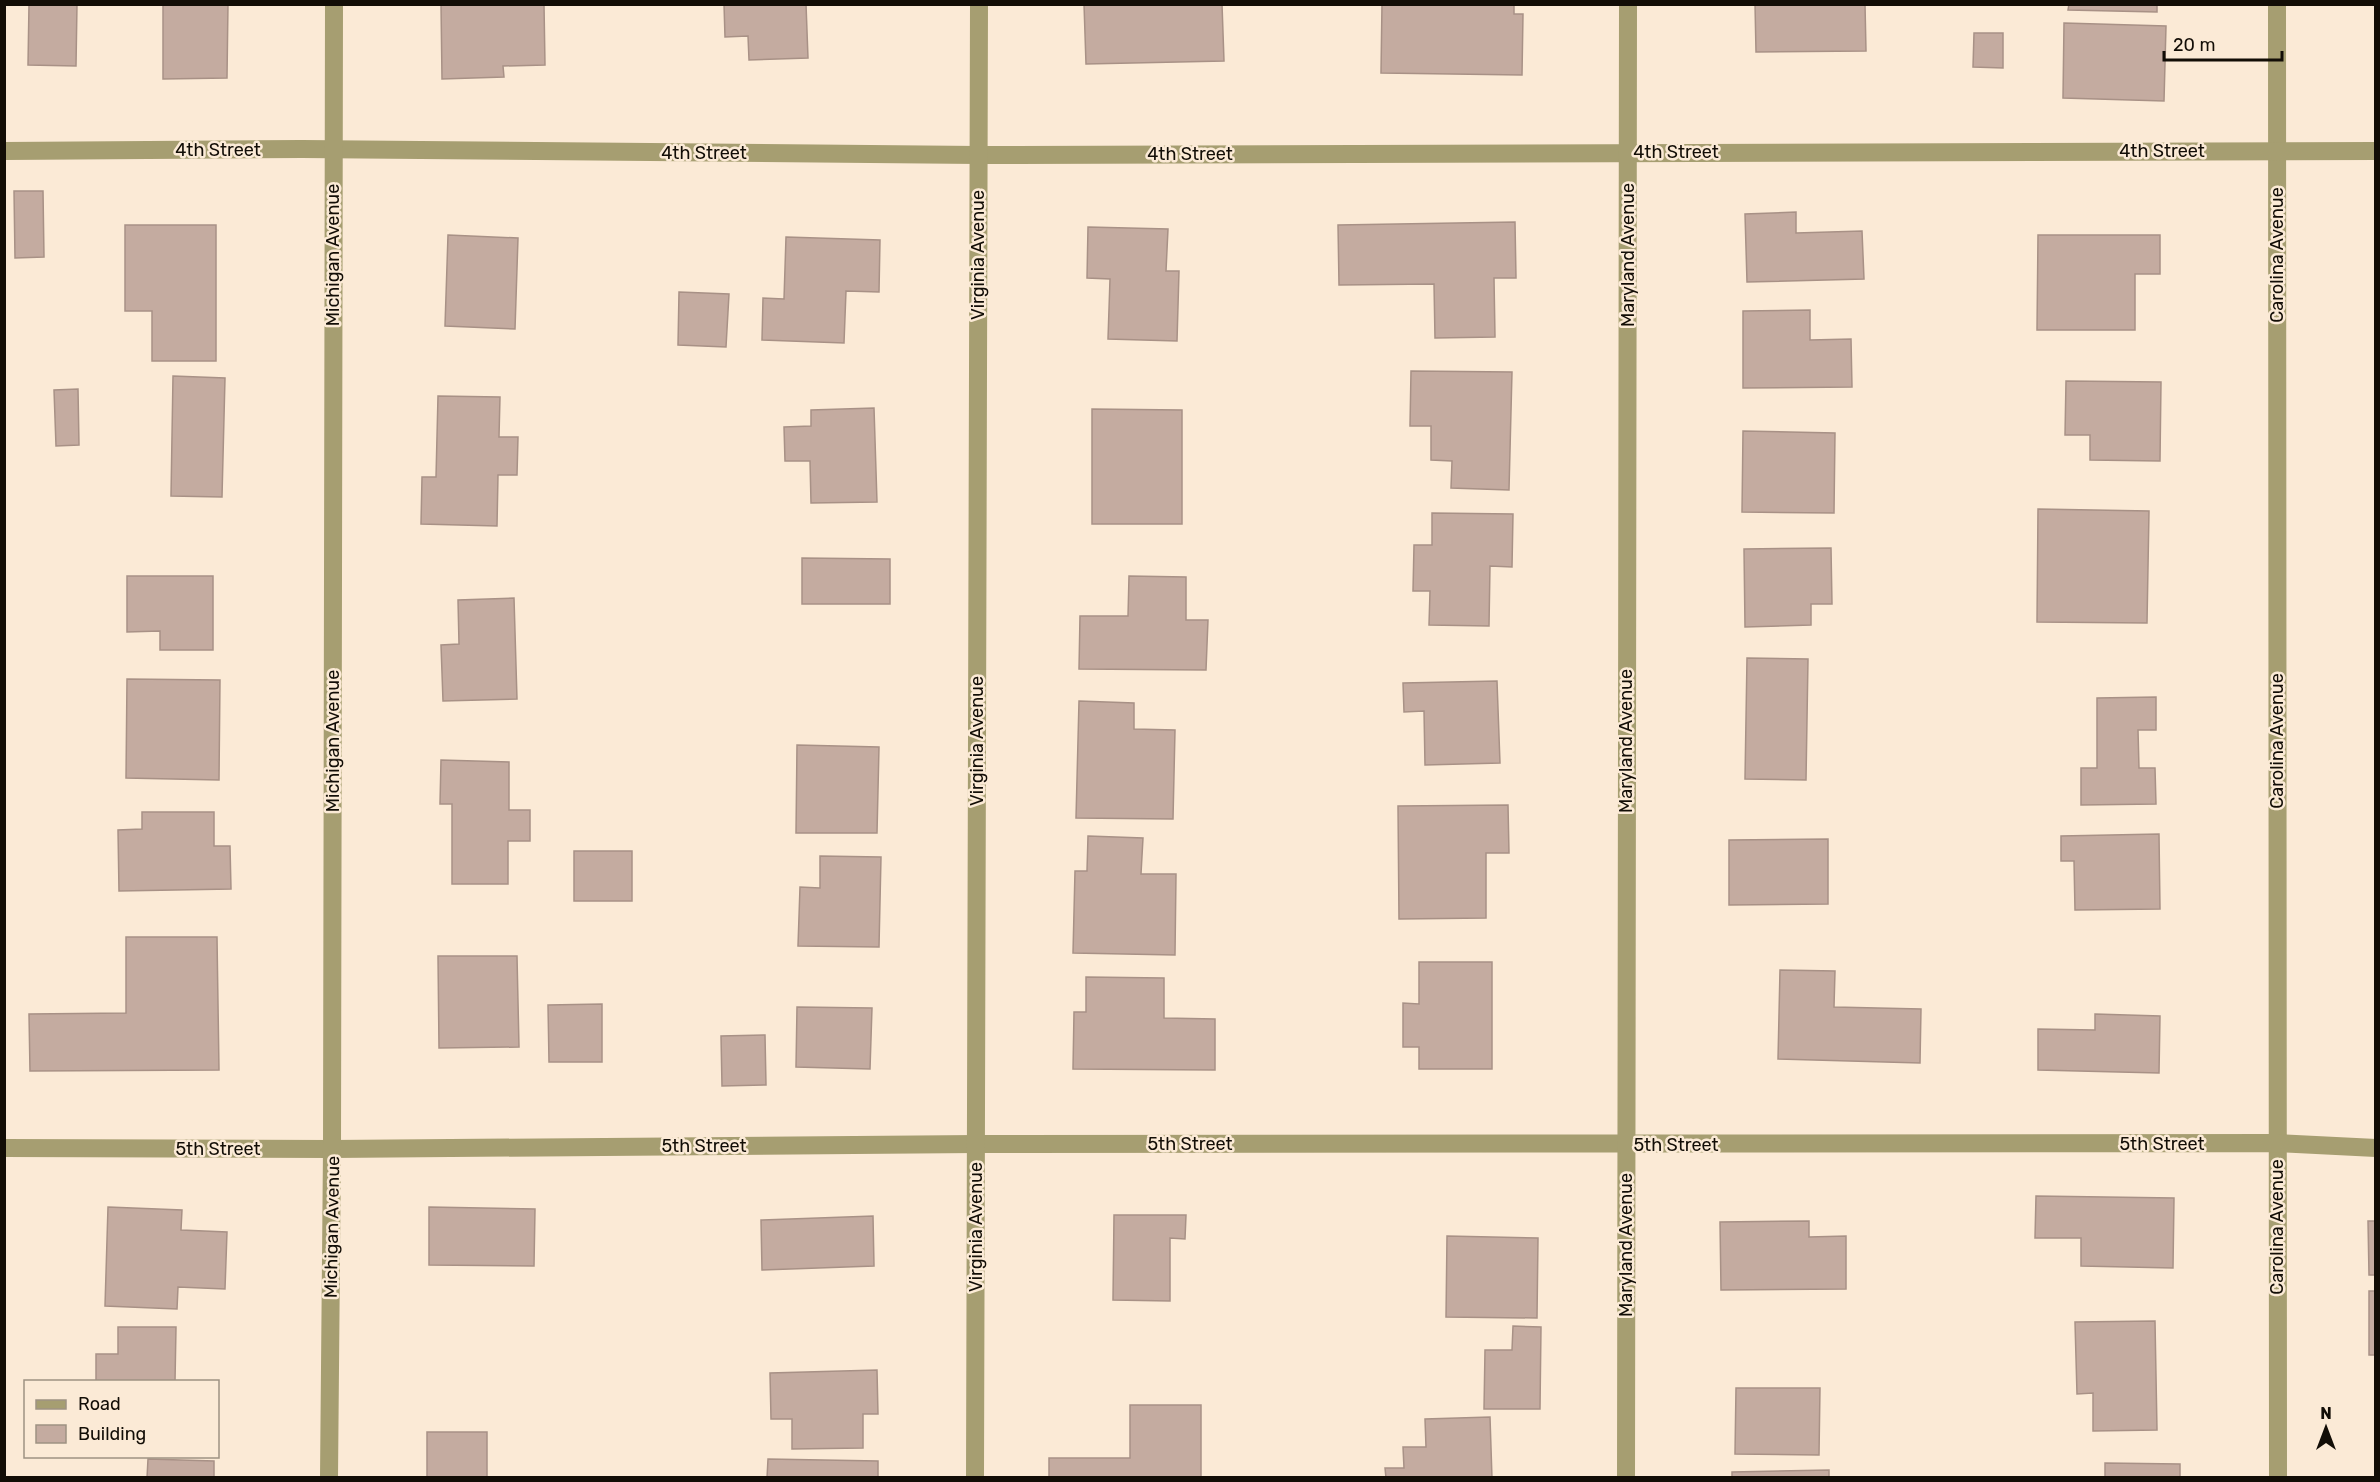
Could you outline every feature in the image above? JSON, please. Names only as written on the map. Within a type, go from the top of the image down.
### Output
[{"type":"street","name":"Michigan Avenue","points":[[329,1478],[332,1149],[334,4]]},
{"type":"street","name":"Virginia Avenue","points":[[975,1478],[979,4]]},
{"type":"street","name":"Maryland Avenue","points":[[1626,1478],[1628,4]]},
{"type":"street","name":"Carolina Avenue","points":[[2277,4],[2278,1478]]},
{"type":"street","name":"4th Street","points":[[4,151],[333,150],[978,155],[2376,151]]},
{"type":"street","name":"5th Street","points":[[4,1148],[332,1149],[977,1144],[2277,1143],[2376,1148]]},
{"type":"building","points":[[29,4],[77,4],[76,66],[28,65]]},
{"type":"building","points":[[163,4],[228,4],[227,78],[163,79]]},
{"type":"building","points":[[441,4],[544,4],[545,65],[503,66],[504,77],[442,79]]},
{"type":"building","points":[[724,4],[806,4],[808,58],[749,60],[748,36],[725,37]]},
{"type":"building","points":[[1084,4],[1222,4],[1224,61],[1086,64]]},
{"type":"building","points":[[1382,4],[1514,4],[1514,14],[1523,14],[1522,75],[1381,73]]},
{"type":"building","points":[[1755,4],[1865,4],[1866,51],[1756,52]]},
{"type":"building","points":[[2069,4],[2157,4],[2157,12],[2068,10]]},
{"type":"building","points":[[2064,23],[2166,26],[2164,101],[2063,98]]},
{"type":"building","points":[[1974,33],[2003,33],[2003,68],[1973,67]]},
{"type":"building","points":[[14,191],[43,191],[44,257],[15,258]]},
{"type":"building","points":[[1796,212],[1796,233],[1862,231],[1864,279],[1747,282],[1745,214]]},
{"type":"building","points":[[1515,222],[1516,278],[1494,278],[1495,337],[1435,338],[1434,284],[1339,285],[1338,225]]},
{"type":"building","points":[[125,225],[216,225],[216,361],[152,361],[152,311],[125,311]]},
{"type":"building","points":[[1088,227],[1168,229],[1166,271],[1179,271],[1177,341],[1108,339],[1110,279],[1087,278]]},
{"type":"building","points":[[448,235],[518,238],[515,329],[445,326]]},
{"type":"building","points":[[2038,235],[2160,235],[2160,274],[2135,274],[2135,330],[2037,330]]},
{"type":"building","points":[[786,237],[880,240],[879,292],[846,291],[844,343],[762,340],[763,298],[784,299]]},
{"type":"building","points":[[679,292],[729,294],[726,347],[678,345]]},
{"type":"building","points":[[1810,310],[1810,340],[1851,339],[1852,387],[1743,388],[1743,311]]},
{"type":"building","points":[[1411,371],[1512,372],[1509,490],[1451,488],[1452,461],[1431,460],[1431,426],[1410,426]]},
{"type":"building","points":[[173,376],[225,378],[222,497],[171,496]]},
{"type":"building","points":[[2066,381],[2161,382],[2160,461],[2090,460],[2090,435],[2065,435]]},
{"type":"building","points":[[78,389],[79,445],[56,446],[54,390]]},
{"type":"building","points":[[438,396],[500,397],[499,437],[518,437],[517,475],[498,475],[497,526],[421,524],[422,477],[436,477]]},
{"type":"building","points":[[874,408],[877,502],[811,503],[810,461],[785,461],[784,427],[811,426],[811,410]]},
{"type":"building","points":[[1092,409],[1182,410],[1182,524],[1092,524]]},
{"type":"building","points":[[1743,431],[1835,433],[1834,513],[1742,512]]},
{"type":"building","points":[[2038,509],[2149,511],[2147,623],[2037,622]]},
{"type":"building","points":[[1432,513],[1513,514],[1512,567],[1490,566],[1489,626],[1429,625],[1430,591],[1413,591],[1414,545],[1432,545]]},
{"type":"building","points":[[1831,548],[1832,604],[1811,604],[1811,625],[1745,627],[1744,549]]},
{"type":"building","points":[[802,558],[890,559],[890,604],[802,604]]},
{"type":"building","points":[[127,576],[213,576],[213,650],[160,650],[160,631],[127,632]]},
{"type":"building","points":[[1129,576],[1186,577],[1186,620],[1208,620],[1206,670],[1079,669],[1080,616],[1128,616]]},
{"type":"building","points":[[514,598],[517,699],[443,701],[441,645],[459,644],[458,600]]},
{"type":"building","points":[[1747,658],[1808,659],[1806,780],[1745,779]]},
{"type":"building","points":[[127,679],[220,680],[219,780],[126,778]]},
{"type":"building","points":[[1497,681],[1500,763],[1425,765],[1424,711],[1404,712],[1403,683]]},
{"type":"building","points":[[2156,697],[2156,730],[2138,730],[2139,768],[2155,768],[2156,804],[2081,805],[2081,768],[2097,768],[2097,698]]},
{"type":"building","points":[[1079,701],[1134,703],[1134,729],[1175,730],[1173,819],[1076,818]]},
{"type":"building","points":[[797,745],[879,747],[877,833],[796,833]]},
{"type":"building","points":[[441,760],[509,762],[509,810],[530,810],[530,841],[508,841],[508,884],[452,884],[452,804],[440,804]]},
{"type":"building","points":[[1508,805],[1509,853],[1486,853],[1486,918],[1399,919],[1398,806]]},
{"type":"building","points":[[142,812],[214,812],[214,846],[230,846],[231,889],[119,891],[118,830],[142,829]]},
{"type":"building","points":[[2159,834],[2160,909],[2075,910],[2074,861],[2061,861],[2061,836]]},
{"type":"building","points":[[1088,836],[1143,838],[1141,874],[1176,874],[1175,955],[1073,953],[1075,871],[1087,871]]},
{"type":"building","points":[[1828,839],[1828,904],[1729,905],[1729,840]]},
{"type":"building","points":[[574,851],[632,851],[632,901],[574,901]]},
{"type":"building","points":[[820,856],[881,857],[879,947],[798,946],[800,887],[820,888]]},
{"type":"building","points":[[126,937],[217,937],[219,1070],[30,1071],[29,1014],[126,1013]]},
{"type":"building","points":[[438,956],[517,956],[519,1047],[439,1048]]},
{"type":"building","points":[[1419,962],[1492,962],[1492,1069],[1419,1069],[1419,1047],[1403,1047],[1403,1003],[1419,1004]]},
{"type":"building","points":[[1780,970],[1835,971],[1834,1007],[1921,1009],[1920,1063],[1778,1059]]},
{"type":"building","points":[[1086,977],[1164,978],[1164,1018],[1215,1019],[1215,1070],[1073,1069],[1074,1012],[1086,1012]]},
{"type":"building","points":[[602,1004],[602,1062],[549,1062],[548,1005]]},
{"type":"building","points":[[797,1007],[872,1008],[870,1069],[796,1067]]},
{"type":"building","points":[[2095,1014],[2160,1016],[2159,1073],[2038,1070],[2038,1029],[2095,1030]]},
{"type":"building","points":[[765,1035],[766,1085],[722,1086],[721,1036]]},
{"type":"building","points":[[2036,1196],[2174,1198],[2173,1268],[2081,1266],[2081,1238],[2035,1238]]},
{"type":"building","points":[[108,1207],[182,1210],[181,1230],[227,1232],[225,1289],[178,1287],[177,1309],[105,1306]]},
{"type":"building","points":[[429,1207],[535,1209],[534,1266],[429,1265]]},
{"type":"building","points":[[1114,1215],[1186,1215],[1185,1239],[1170,1238],[1170,1301],[1113,1300]]},
{"type":"building","points":[[873,1216],[874,1266],[762,1270],[761,1220]]},
{"type":"building","points":[[1809,1221],[1809,1237],[1846,1236],[1846,1289],[1721,1290],[1720,1222]]},
{"type":"building","points":[[2368,1221],[2376,1221],[2376,1275],[2369,1275]]},
{"type":"building","points":[[1447,1236],[1538,1238],[1537,1318],[1446,1317]]},
{"type":"building","points":[[2369,1291],[2376,1291],[2376,1355],[2369,1355]]},
{"type":"building","points":[[2155,1321],[2157,1430],[2093,1431],[2093,1393],[2077,1394],[2075,1322]]},
{"type":"building","points":[[1513,1326],[1541,1327],[1540,1409],[1484,1409],[1485,1350],[1512,1350]]},
{"type":"building","points":[[118,1327],[176,1327],[175,1380],[96,1380],[96,1354],[118,1354]]},
{"type":"building","points":[[877,1370],[878,1414],[863,1414],[863,1448],[792,1449],[792,1419],[771,1419],[770,1373]]},
{"type":"building","points":[[1736,1388],[1820,1388],[1819,1455],[1735,1454]]},
{"type":"building","points":[[1130,1405],[1201,1405],[1201,1478],[1049,1478],[1049,1458],[1130,1458]]},
{"type":"building","points":[[1490,1417],[1492,1478],[1386,1478],[1385,1468],[1404,1468],[1403,1447],[1426,1447],[1425,1419]]},
{"type":"building","points":[[427,1432],[487,1432],[487,1477],[512,1478],[427,1478]]},
{"type":"building","points":[[148,1459],[214,1461],[214,1478],[147,1478]]},
{"type":"building","points":[[768,1459],[878,1461],[878,1478],[767,1478]]},
{"type":"building","points":[[2105,1463],[2180,1464],[2180,1478],[2105,1478]]},
{"type":"building","points":[[1829,1470],[1829,1478],[1732,1478],[1732,1472]]}]
